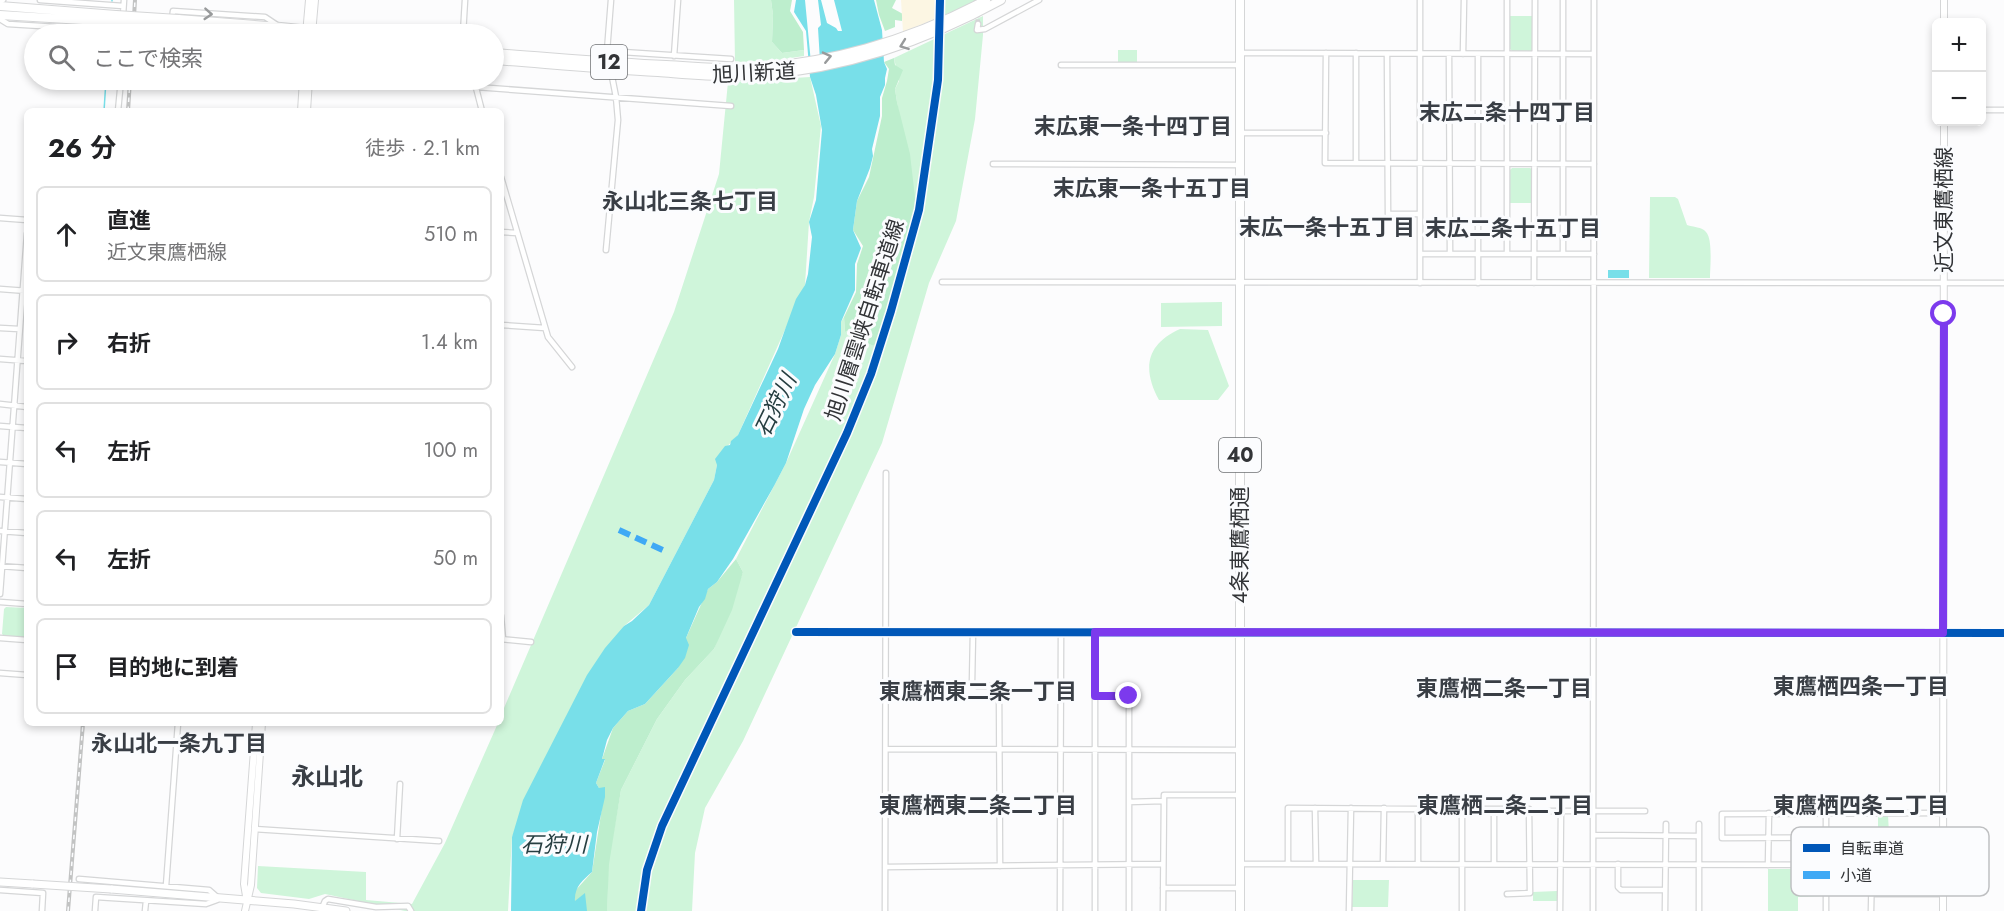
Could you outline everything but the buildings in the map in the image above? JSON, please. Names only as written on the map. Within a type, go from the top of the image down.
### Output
[{"type":"highway","name":"旭川新道","points":[[958,19],[986,0]]},
{"type":"highway","name":"旭川新道","points":[[504,60],[744,72],[854,51],[958,19],[1001,0]]},
{"type":"highway","name":"4条東鷹栖通","points":[[1240,0],[1240,911]]},
{"type":"highway","points":[[1,3],[116,18],[191,24]]},
{"type":"highway","points":[[0,17],[116,18]]},
{"type":"highway","name":"旭川新道","points":[[504,54],[610,65]]},
{"type":"main road","points":[[0,882],[246,900],[346,911]]},
{"type":"street","points":[[40,0],[123,3],[123,24]]},
{"type":"street","points":[[309,0],[310,24]]},
{"type":"street","points":[[311,24],[315,0]]},
{"type":"street","points":[[463,24],[465,0]]},
{"type":"street","points":[[606,250],[618,120],[608,51],[611,0]]},
{"type":"street","points":[[674,56],[678,0]]},
{"type":"street","points":[[978,24],[977,30],[985,29],[1039,0]]},
{"type":"street","points":[[1420,0],[1420,283]]},
{"type":"street","points":[[1463,54],[1464,0]]},
{"type":"street","points":[[1507,0],[1507,254]]},
{"type":"street","points":[[1534,283],[1535,0]]},
{"type":"street","points":[[1563,0],[1563,254]]},
{"type":"street","points":[[1593,911],[1594,0]]},
{"type":"street","points":[[1944,0],[1944,18]]},
{"type":"street","points":[[171,24],[173,11],[265,17],[272,24]]},
{"type":"street","points":[[0,17],[8,24],[24,25]]},
{"type":"street","points":[[608,51],[731,59]]},
{"type":"street","points":[[1240,53],[1594,54]]},
{"type":"street","points":[[1326,53],[1325,163],[1594,164]]},
{"type":"street","points":[[1356,53],[1356,163]]},
{"type":"street","points":[[1388,54],[1388,214],[1420,214]]},
{"type":"street","points":[[1449,54],[1449,254]]},
{"type":"street","points":[[1478,54],[1478,282]]},
{"type":"street","points":[[1061,65],[1240,65]]},
{"type":"street","points":[[504,89],[731,106]]},
{"type":"street","points":[[118,108],[120,90]]},
{"type":"street","points":[[301,108],[302,90]]},
{"type":"street","points":[[307,108],[308,90]]},
{"type":"street","points":[[477,90],[482,108]]},
{"type":"street","points":[[1986,110],[2004,110]]},
{"type":"street","name":"近文東鷹栖線","points":[[1943,827],[1944,126]]},
{"type":"street","points":[[1240,133],[1326,133]]},
{"type":"street","points":[[993,164],[1240,165]]},
{"type":"street","points":[[504,188],[548,337],[572,367]]},
{"type":"street","points":[[0,218],[24,220]]},
{"type":"street","points":[[504,232],[517,233]]},
{"type":"street","points":[[1420,254],[1594,254]]},
{"type":"street","points":[[942,282],[2004,283]]},
{"type":"street","points":[[0,289],[24,290],[19,328],[8,497],[2,531],[0,594]]},
{"type":"street","points":[[504,325],[545,328]]},
{"type":"street","points":[[0,328],[24,328]]},
{"type":"street","points":[[0,360],[24,361]]},
{"type":"street","points":[[0,404],[24,406]]},
{"type":"street","points":[[0,426],[24,428]]},
{"type":"street","points":[[0,462],[24,464]]},
{"type":"street","points":[[885,911],[886,473]]},
{"type":"street","points":[[0,497],[24,499]]},
{"type":"street","points":[[2,531],[24,533]]},
{"type":"street","points":[[1,566],[24,568]]},
{"type":"street","points":[[0,602],[24,604]]},
{"type":"street","points":[[796,632],[2004,633]]},
{"type":"street","points":[[972,632],[972,683],[977,686],[999,686],[1000,866]]},
{"type":"street","points":[[1060,911],[1061,632]]},
{"type":"street","points":[[1095,632],[1095,911]]},
{"type":"street","points":[[0,639],[24,640]]},
{"type":"street","points":[[504,639],[531,642]]},
{"type":"street","points":[[0,673],[24,675]]},
{"type":"street","points":[[1095,696],[1129,696],[1129,911]]},
{"type":"street","points":[[166,886],[178,726]]},
{"type":"street","points":[[245,911],[250,885],[256,726]]},
{"type":"street","points":[[251,829],[262,726]]},
{"type":"street","points":[[886,749],[1240,750]]},
{"type":"street","points":[[397,839],[400,784]]},
{"type":"street","points":[[1163,911],[1164,795],[1240,795]]},
{"type":"street","points":[[1129,802],[1163,801]]},
{"type":"street","points":[[1288,864],[1288,808],[1418,809],[1418,864]]},
{"type":"street","points":[[1316,808],[1316,864]]},
{"type":"street","points":[[1349,911],[1351,808]]},
{"type":"street","points":[[1383,864],[1384,808]]},
{"type":"street","points":[[1462,911],[1462,809],[1645,811]]},
{"type":"street","points":[[1494,809],[1494,864]]},
{"type":"street","points":[[1507,894],[1530,893],[1529,811]]},
{"type":"street","points":[[1560,911],[1561,811]]},
{"type":"street","points":[[1768,865],[1769,813]]},
{"type":"street","points":[[1826,813],[1826,827]]},
{"type":"street","points":[[1791,838],[1722,838],[1722,814],[1943,813]]},
{"type":"street","points":[[1665,911],[1666,824]]},
{"type":"street","points":[[1699,824],[1699,911]]},
{"type":"street","points":[[251,829],[440,841]]},
{"type":"street","points":[[1594,835],[1699,836]]},
{"type":"street","points":[[885,867],[1163,864]]},
{"type":"street","points":[[1239,864],[1791,865]]},
{"type":"street","points":[[1618,864],[1618,887],[1621,890],[1665,890]]},
{"type":"street","points":[[79,879],[209,890],[220,899]]},
{"type":"street","points":[[1163,888],[1239,888]]},
{"type":"street","points":[[0,890],[44,893],[42,911]]},
{"type":"street","points":[[1871,911],[1872,896]]},
{"type":"street","points":[[95,911],[96,897],[206,904],[220,899]]},
{"type":"street","points":[[322,908],[328,899],[376,907],[408,906],[411,911]]},
{"type":"street","points":[[145,911],[146,901]]},
{"type":"green space","points":[[734,0],[771,0],[772,42],[782,53],[804,50],[804,56],[772,61],[735,62]]},
{"type":"green space","points":[[771,0],[792,0],[790,11],[803,32],[804,50],[782,53],[772,42]]},
{"type":"green space","points":[[876,0],[896,0],[892,8],[903,14],[902,21],[895,20],[895,27],[885,31]]},
{"type":"green space","points":[[936,0],[981,0],[937,18]]},
{"type":"green space","points":[[983,16],[975,119],[956,221],[929,283],[882,443],[743,741],[705,808],[695,853],[692,911],[607,911],[608,864],[621,790],[657,719],[685,680],[714,649],[743,572],[736,559],[786,463],[835,354],[844,317],[845,332],[850,330],[861,335],[865,343],[876,346],[916,206],[895,89],[899,81],[894,58]]},
{"type":"green space","points":[[1510,16],[1532,16],[1533,48],[1531,51],[1512,51],[1509,48]]},
{"type":"green space","points":[[1118,50],[1137,50],[1137,62],[1118,62]]},
{"type":"green space","points":[[894,58],[895,65],[903,70],[895,89],[910,154],[916,206],[875,346],[865,343],[861,335],[854,336],[850,330],[845,332],[844,317],[856,292],[857,264],[863,246],[853,230],[857,201],[869,177],[882,116],[882,98],[889,69],[884,62]]},
{"type":"green space","points":[[810,77],[821,126],[814,197],[809,222],[805,285],[738,435],[719,455],[714,480],[649,605],[624,626],[512,837],[508,911],[405,911],[325,894],[309,899],[261,893],[257,888],[258,866],[366,872],[366,900],[412,904],[445,843],[497,726],[504,726],[504,708],[674,312],[719,174],[728,82]]},
{"type":"green space","points":[[1512,168],[1533,170],[1532,203],[1510,203],[1510,170]]},
{"type":"green space","points":[[1650,197],[1675,197],[1678,199],[1687,225],[1706,232],[1710,247],[1710,278],[1649,278]]},
{"type":"green space","points":[[1222,302],[1222,326],[1161,327],[1161,303]]},
{"type":"green space","points":[[1180,329],[1208,330],[1229,386],[1218,400],[1159,400],[1150,378],[1150,358],[1160,342]]},
{"type":"green space","points":[[736,559],[743,572],[732,610],[714,649],[685,680],[657,719],[621,790],[609,864],[607,911],[586,911],[575,901],[575,891],[592,872],[605,788],[599,788],[596,783],[605,760],[602,759],[613,728],[628,711],[645,704],[678,668],[686,638],[708,589],[717,582]]},
{"type":"green space","points":[[6,607],[24,608],[24,637],[2,634]]},
{"type":"green space","points":[[1878,815],[1888,815],[1889,827],[1878,827]]},
{"type":"green space","points":[[1768,869],[1791,869],[1791,896],[1824,896],[1798,897],[1798,911],[1768,911]]},
{"type":"green space","points":[[1353,880],[1389,880],[1388,907],[1352,907]]},
{"type":"green space","points":[[1557,891],[1558,901],[1533,901],[1533,892]]},
{"type":"sand","points":[[901,0],[936,0],[937,18],[903,32]]},
{"type":"water","name":"石狩川","points":[[796,0],[805,0],[811,63],[815,65],[820,61],[818,28],[821,25],[818,0],[821,0],[827,23],[838,31],[842,31],[834,0],[874,0],[882,30],[884,62],[887,69],[885,85],[880,97],[880,116],[872,149],[873,156],[857,201],[853,230],[861,248],[855,264],[855,290],[841,322],[841,335],[835,354],[815,385],[804,409],[786,463],[774,486],[733,559],[717,582],[708,589],[699,607],[686,638],[689,645],[685,658],[645,704],[628,711],[613,728],[607,740],[602,759],[605,759],[596,783],[599,788],[605,787],[605,797],[597,832],[592,872],[580,884],[575,896],[575,901],[585,893],[587,911],[511,911],[512,837],[523,800],[587,675],[605,648],[624,626],[649,605],[714,480],[717,465],[715,459],[738,435],[778,349],[796,299],[805,285],[812,237],[809,222],[816,200],[822,130],[816,95],[810,77],[806,31],[794,12]]},
{"type":"water","points":[[1608,270],[1629,270],[1629,278],[1608,278]]},
{"type":"waterway","points":[[104,108],[105,90]]},
{"type":"tunnel","points":[[976,0],[978,24]]},
{"type":"railway","points":[[134,24],[135,0]]},
{"type":"railway","points":[[128,108],[129,90]]},
{"type":"railway","points":[[68,911],[83,726]]},
{"type":"marked path","points":[[619,530],[665,551]]},
{"type":"cycle path","name":"旭川層雲峡自転車道線","points":[[641,911],[647,870],[662,826],[847,433],[871,374],[919,210],[938,80],[940,0]]},
{"type":"cycle path","points":[[796,632],[2004,633]]},
{"type":"district","name":"末広二条十四丁目","points":[[1507,112]]},
{"type":"district","name":"末広東一条十四丁目","points":[[1133,126]]},
{"type":"district","name":"末広東一条十五丁目","points":[[1152,188]]},
{"type":"district","name":"永山北三条七丁目","points":[[690,201]]},
{"type":"district","name":"末広一条十五丁目","points":[[1327,227]]},
{"type":"district","name":"末広二条十五丁目","points":[[1513,228]]},
{"type":"district","name":"東鷹栖四条一丁目","points":[[1861,686]]},
{"type":"district","name":"東鷹栖二条一丁目","points":[[1504,688]]},
{"type":"district","name":"東鷹栖東二条一丁目","points":[[978,691]]},
{"type":"district","name":"永山北一条九丁目","points":[[179,743]]},
{"type":"district","name":"永山北","points":[[327,777]]},
{"type":"district","name":"東鷹栖東二条二丁目","points":[[978,805]]},
{"type":"district","name":"東鷹栖二条二丁目","points":[[1505,805]]},
{"type":"district","name":"東鷹栖四条二丁目","points":[[1861,805]]},
{"type":"route","points":[[1129,696],[1095,696],[1095,632],[1943,633],[1944,314]]}]
